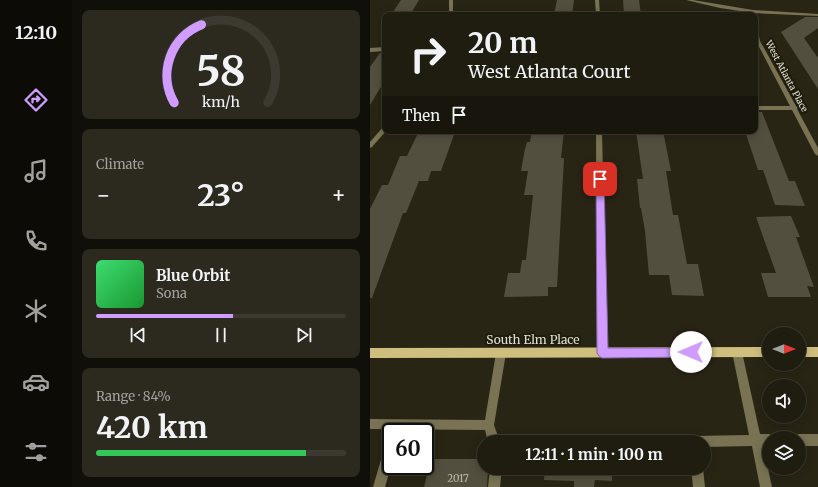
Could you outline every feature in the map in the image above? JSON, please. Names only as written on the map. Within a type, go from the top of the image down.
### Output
[{"type":"main road","name":"South Elm Place","points":[[370,353],[762,352]]},
{"type":"main road","points":[[806,352],[818,352]]},
{"type":"street","points":[[451,0],[452,12]]},
{"type":"street","points":[[597,0],[598,12]]},
{"type":"street","points":[[688,0],[745,12]]},
{"type":"street","points":[[758,14],[818,16]]},
{"type":"street","name":"West Atlanta Place","points":[[758,41],[795,108],[818,154]]},
{"type":"street","points":[[370,50],[382,49]]},
{"type":"street","points":[[758,108],[795,108]]},
{"type":"street","points":[[370,146],[382,132]]},
{"type":"street","points":[[599,134],[602,353]]},
{"type":"street","points":[[737,352],[766,487]]},
{"type":"street","points":[[492,435],[489,425],[501,353]]},
{"type":"street","points":[[370,424],[382,426]]},
{"type":"street","points":[[434,427],[489,425]]},
{"type":"street","points":[[711,441],[762,440]]},
{"type":"street","points":[[806,440],[818,440]]},
{"type":"street","points":[[379,487],[383,475]]},
{"type":"street","points":[[494,487],[495,475]]},
{"type":"street","points":[[698,475],[699,487]]},
{"type":"building","points":[[401,0],[419,0],[412,12],[393,12]]},
{"type":"building","points":[[557,0],[574,0],[572,12],[555,12]]},
{"type":"building","points":[[623,0],[639,0],[641,12],[624,12]]},
{"type":"building","points":[[805,17],[818,17],[818,28],[804,38],[818,58],[818,89],[781,32]]},
{"type":"building","points":[[380,53],[382,53],[382,85],[370,105],[370,67]]},
{"type":"building","points":[[758,112],[762,112],[789,181],[795,181],[805,206],[775,205],[763,170],[758,170],[746,134],[758,134]]},
{"type":"building","points":[[418,134],[454,134],[441,171],[431,171],[428,181],[419,181],[406,213],[403,213],[372,298],[370,298],[370,209],[382,185],[388,185],[400,156],[407,156]]},
{"type":"building","points":[[531,134],[564,134],[561,158],[564,158],[557,287],[548,287],[548,296],[504,297],[508,273],[520,273],[522,260],[526,260],[533,195],[524,195],[528,171],[521,171],[527,142],[530,142]]},
{"type":"building","points":[[636,134],[664,134],[671,171],[666,171],[673,215],[678,215],[687,264],[698,264],[704,296],[672,295],[669,275],[649,275],[645,231],[640,208],[637,179],[643,179]]},
{"type":"building","points":[[791,216],[800,237],[796,237],[814,287],[807,286],[811,297],[768,297],[761,273],[776,273],[756,217]]},
{"type":"building","points":[[434,459],[477,459],[477,475],[488,475],[487,487],[424,487],[427,475],[434,475]]},
{"type":"building","points":[[544,475],[612,475],[612,481],[595,480],[594,487],[574,487],[574,481],[544,480]]},
{"type":"route","points":[[600,179],[602,353],[691,352]]}]
